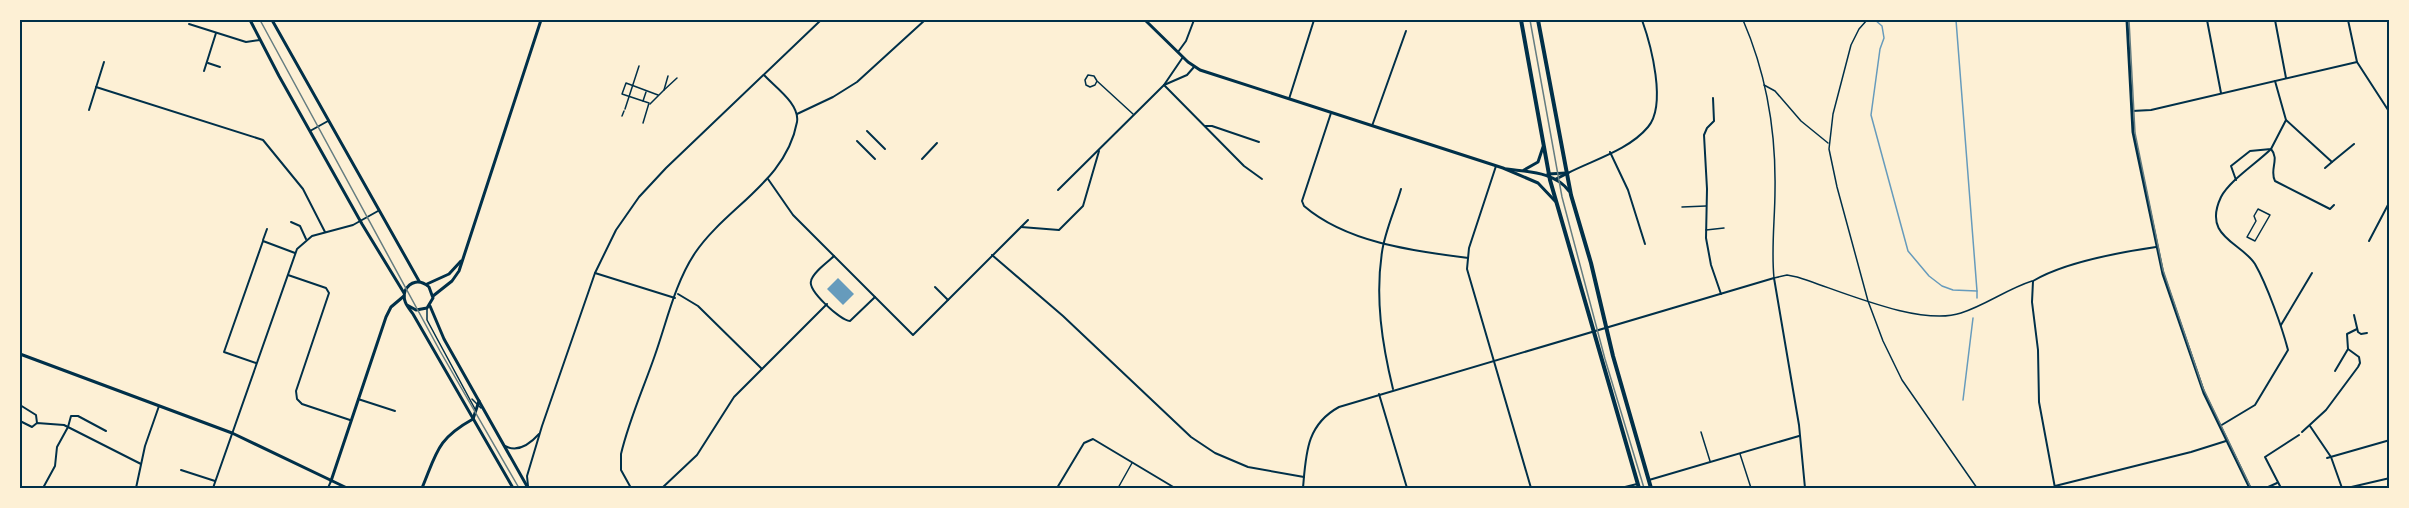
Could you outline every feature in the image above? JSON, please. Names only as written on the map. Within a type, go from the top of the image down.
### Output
[{"type":"main road","points":[[1521,20],[1549,177],[1638,486]]},
{"type":"main road","points":[[1538,20],[1572,195],[1651,489]]},
{"type":"street","points":[[250,20],[360,221],[404,295],[407,305],[513,489]]},
{"type":"street","points":[[272,20],[415,277],[431,290],[433,297]]},
{"type":"street","points":[[473,419],[475,407],[427,320],[426,314],[433,297],[456,277],[541,20]]},
{"type":"street","points":[[529,489],[527,477],[542,426],[595,273],[616,230],[644,192],[821,20]]},
{"type":"street","points":[[797,114],[833,97],[857,82],[925,20]]},
{"type":"street","points":[[1145,20],[1194,67],[1496,166],[1538,173],[1556,179],[1572,195]]},
{"type":"street","points":[[1178,52],[1186,41],[1194,20]]},
{"type":"street","points":[[1288,99],[1314,20]]},
{"type":"street","points":[[1556,179],[1610,152],[1644,131],[1650,124],[1654,113],[1656,76],[1642,20]]},
{"type":"street","points":[[1743,20],[1752,40],[1773,131],[1774,278],[1800,435],[1805,489]]},
{"type":"street","points":[[1867,20],[1856,34],[1848,53],[1835,103],[1829,143],[1843,210],[1868,301],[1883,341],[1902,380],[1977,489]]},
{"type":"street","points":[[2127,20],[2135,142],[2166,283],[2196,373],[2219,427],[2250,489]]},
{"type":"street","points":[[2207,20],[2221,93]]},
{"type":"street","points":[[2275,20],[2286,78]]},
{"type":"street","points":[[2348,20],[2358,62],[2390,113]]},
{"type":"street","points":[[189,24],[248,43],[260,40]]},
{"type":"street","points":[[1372,126],[1406,31]]},
{"type":"street","points":[[204,71],[216,33]]},
{"type":"street","points":[[1058,190],[1164,85],[1183,57]]},
{"type":"street","points":[[89,110],[104,62]]},
{"type":"street","points":[[2132,111],[2151,110],[2358,62]]},
{"type":"street","points":[[207,63],[220,67]]},
{"type":"street","points":[[622,116],[639,66]]},
{"type":"street","points":[[1164,85],[1187,75],[1194,67]]},
{"type":"street","points":[[631,489],[621,470],[621,454],[686,268],[702,244],[768,179],[790,144],[797,114],[764,75]]},
{"type":"street","points":[[1097,81],[1090,87],[1086,86],[1084,80],[1086,76],[1092,75],[1133,115]]},
{"type":"street","points":[[664,90],[668,76]]},
{"type":"street","points":[[643,123],[649,104],[677,78]]},
{"type":"street","points":[[2275,81],[2286,120],[2332,162]]},
{"type":"street","points":[[649,104],[622,94],[626,83],[658,95]]},
{"type":"street","points":[[1164,85],[1245,166],[1262,179]]},
{"type":"street","points":[[1764,85],[1775,91],[1801,121],[1829,143]]},
{"type":"street","points":[[96,87],[263,140],[303,189],[325,232]]},
{"type":"street","points":[[643,101],[647,91]]},
{"type":"street","points":[[1713,98],[1714,121],[1704,135],[1707,206],[1705,230],[1711,265],[1721,294]]},
{"type":"street","points":[[1331,113],[1302,204],[1306,209],[1335,225],[1384,244],[1413,251],[1468,258]]},
{"type":"street","points":[[2219,427],[2251,409],[2288,350],[2281,325],[2256,266],[2249,257],[2225,239],[2220,231],[2217,216],[2220,200],[2236,180],[2271,149],[2286,120]]},
{"type":"street","points":[[310,131],[328,121]]},
{"type":"street","points":[[1205,126],[1212,126],[1259,142]]},
{"type":"street","points":[[867,131],[885,149]]},
{"type":"street","points":[[857,141],[875,159]]},
{"type":"street","points":[[922,159],[937,143]]},
{"type":"street","points":[[2325,168],[2354,144]]},
{"type":"street","points":[[1517,171],[1527,169],[1537,163],[1542,155],[1543,146]]},
{"type":"street","points":[[1021,227],[1059,230],[1083,206],[1099,149]]},
{"type":"street","points":[[2236,180],[2231,165],[2250,151],[2271,149]]},
{"type":"street","points":[[2271,149],[2276,157],[2272,176],[2275,181],[2330,209],[2334,206]]},
{"type":"street","points":[[1610,152],[1628,189],[1645,244]]},
{"type":"street","points":[[1496,166],[1468,258],[1470,283],[1531,489]]},
{"type":"street","points":[[1503,168],[1546,189],[1556,202]]},
{"type":"street","points":[[1535,182],[1568,173]]},
{"type":"street","points":[[768,179],[790,212],[913,335],[1028,220]]},
{"type":"street","points":[[1393,390],[1380,311],[1380,274],[1384,244],[1401,189]]},
{"type":"street","points":[[2369,241],[2390,201]]},
{"type":"street","points":[[1682,207],[1707,206]]},
{"type":"street","points":[[2258,209],[2270,215],[2255,241],[2247,237],[2256,221],[2254,216],[2258,209]]},
{"type":"street","points":[[213,489],[295,253],[306,239],[347,227],[378,211]]},
{"type":"street","points":[[291,222],[300,226],[306,239]]},
{"type":"street","points":[[1705,230],[1724,228]]},
{"type":"street","points":[[256,363],[224,352],[267,229]]},
{"type":"street","points":[[263,241],[295,253]]},
{"type":"street","points":[[1303,489],[1310,441],[1319,422],[1340,407],[1774,278],[1787,275],[1868,301],[1927,316],[1946,316],[1960,313],[2067,268],[2157,247]]},
{"type":"street","points":[[992,255],[1089,340],[1180,429],[1201,445],[1248,467],[1304,477]]},
{"type":"street","points":[[834,256],[813,276],[810,283],[812,289],[843,319],[850,321],[875,297]]},
{"type":"street","points":[[425,284],[437,281],[451,272],[463,257]]},
{"type":"street","points":[[595,273],[675,298]]},
{"type":"street","points":[[2281,325],[2312,273]]},
{"type":"street","points":[[287,274],[326,288],[329,293],[296,391],[297,399],[302,404],[350,420]]},
{"type":"street","points":[[2033,281],[2032,302],[2038,350],[2039,402],[2055,487],[2226,441]]},
{"type":"street","points":[[328,489],[387,314],[404,295],[409,285],[420,282]]},
{"type":"street","points":[[935,287],[948,300]]},
{"type":"street","points":[[676,293],[698,306],[762,369]]},
{"type":"street","points":[[662,489],[691,462],[734,398],[827,304]]},
{"type":"street","points":[[407,305],[419,310],[430,305]]},
{"type":"street","points":[[430,305],[430,310],[444,339],[529,489]]},
{"type":"street","points":[[2354,315],[2357,329],[2361,334],[2367,333]]},
{"type":"street","points":[[2335,371],[2348,349],[2347,334],[2357,329]]},
{"type":"street","points":[[2302,432],[2341,391],[2361,363],[2359,357],[2348,349]]},
{"type":"street","points":[[20,354],[232,433],[347,489]]},
{"type":"street","points":[[1379,394],[1407,489]]},
{"type":"street","points":[[469,396],[487,413]]},
{"type":"street","points":[[357,399],[395,411]]},
{"type":"street","points":[[422,489],[444,439],[455,429],[473,419],[479,400]]},
{"type":"street","points":[[20,405],[36,415],[37,423]]},
{"type":"street","points":[[136,489],[141,464],[159,406]]},
{"type":"street","points":[[43,489],[55,466],[57,447],[68,426],[69,417],[75,415],[106,431]]},
{"type":"street","points":[[20,421],[32,427],[37,423],[68,426],[141,464]]},
{"type":"street","points":[[504,444],[510,449],[519,449],[535,438],[542,426]]},
{"type":"street","points":[[2310,426],[2331,457],[2342,489]]},
{"type":"street","points":[[1701,432],[1710,462]]},
{"type":"street","points":[[1649,480],[1800,435]]},
{"type":"street","points":[[2280,488],[2265,457],[2299,435]]},
{"type":"street","points":[[1058,489],[1082,446],[1090,439],[1097,440],[1175,489]]},
{"type":"street","points":[[2327,459],[2390,440]]},
{"type":"street","points":[[1740,453],[1751,489]]},
{"type":"street","points":[[1118,489],[1133,462]]},
{"type":"street","points":[[181,470],[215,482]]},
{"type":"street","points":[[2347,489],[2390,478]]},
{"type":"street","points":[[2266,489],[2278,483]]},
{"type":"street","points":[[1621,489],[1638,486]]},
{"type":"water","points":[[838,278],[854,294],[843,305],[827,289]]},
{"type":"waterway","points":[[1875,20],[1882,26],[1884,38],[1880,49],[1871,115],[1908,251],[1929,276],[1942,286],[1953,290],[1977,291],[1977,298]]},
{"type":"waterway","points":[[1956,20],[1977,291]]},
{"type":"waterway","points":[[1963,400],[1973,318]]},
{"type":"tram line","points":[[260,20],[440,351],[519,488]]},
{"type":"tram line","points":[[1530,20],[1562,197],[1605,359],[1644,488]]},
{"type":"tram line","points":[[2129,20],[2135,133],[2163,270],[2203,388],[2251,488]]}]
